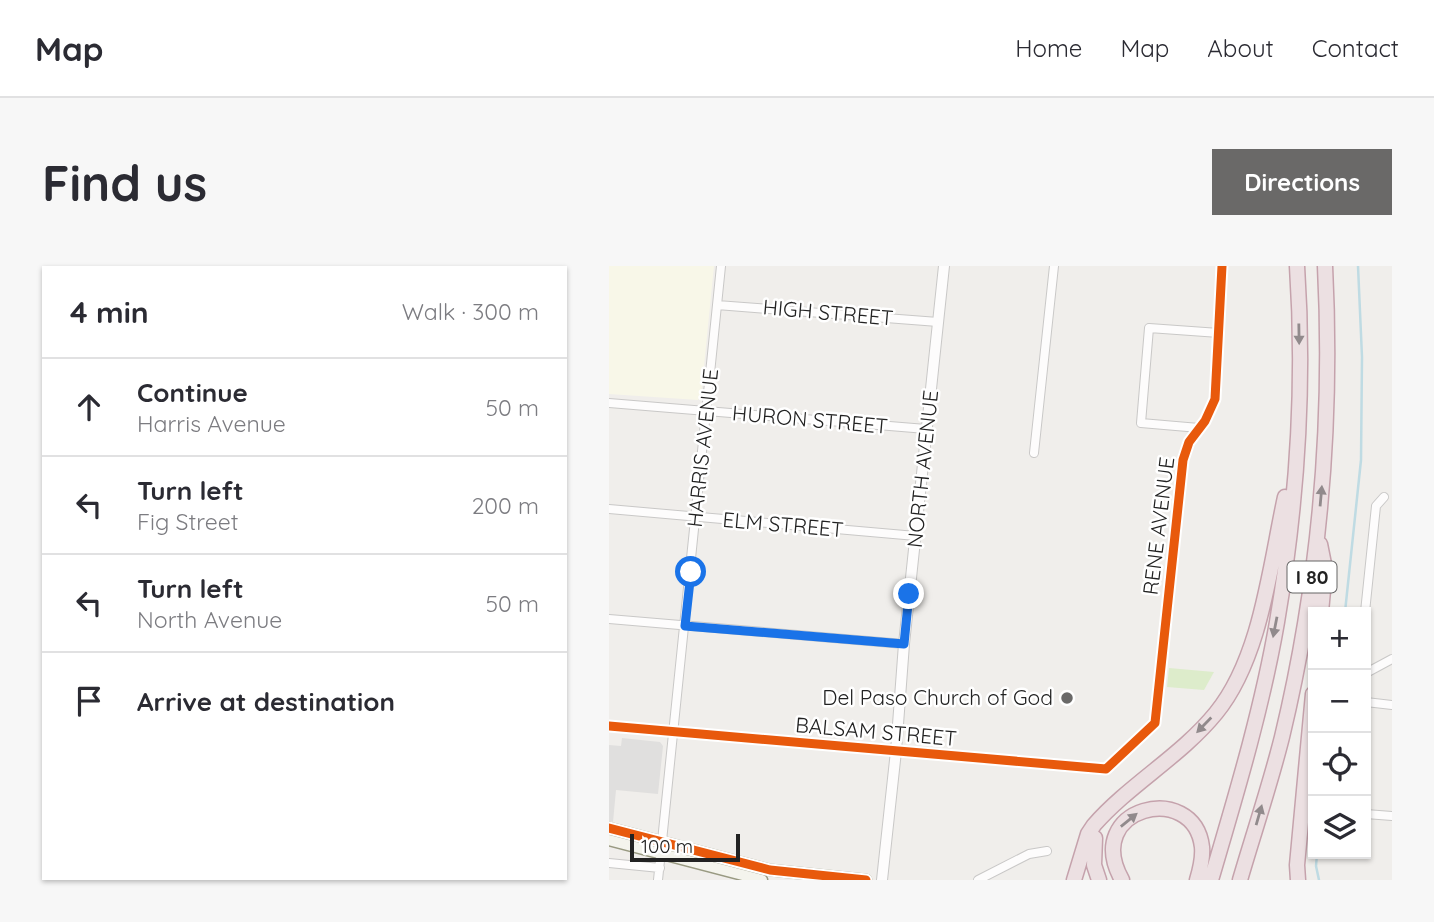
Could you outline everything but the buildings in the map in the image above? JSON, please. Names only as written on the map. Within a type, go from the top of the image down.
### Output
[{"type":"highway","name":"I 80","points":[[1211,880],[1255,722],[1276,623],[1290,531],[1298,438],[1300,363],[1297,266]]},
{"type":"highway","name":"I 80","points":[[1240,880],[1282,738],[1297,666],[1318,536],[1328,377],[1325,266]]},
{"type":"highway","points":[[1074,880],[1088,835],[1094,825],[1216,713],[1247,661],[1256,632],[1298,438]]},
{"type":"highway","points":[[1318,536],[1325,569],[1321,607]]},
{"type":"highway","points":[[1298,880],[1297,865],[1309,733]]},
{"type":"highway","points":[[1122,880],[1112,853],[1115,835],[1133,814],[1156,808],[1183,816],[1197,831],[1203,851],[1197,880]]},
{"type":"highway","points":[[1099,880],[1094,864],[1093,844],[1105,814]]},
{"type":"main road","points":[[609,828],[762,880]]},
{"type":"main road","points":[[609,840],[770,870],[866,880]]},
{"type":"street","name":"HARRIS AVENUE","points":[[658,880],[721,266]]},
{"type":"street","name":"NORTH AVENUE","points":[[882,880],[944,266]]},
{"type":"street","points":[[1034,453],[1053,266]]},
{"type":"street","name":"RENE AVENUE","points":[[1131,746],[1155,723],[1182,466],[1187,448],[1215,400],[1222,266]]},
{"type":"street","name":"HIGH STREET","points":[[717,305],[938,322]]},
{"type":"street","points":[[1199,428],[1141,423],[1149,328],[1219,333]]},
{"type":"street","name":"HURON STREET","points":[[609,403],[926,429]]},
{"type":"street","points":[[1365,607],[1376,506],[1384,497]]},
{"type":"street","name":"ELM STREET","points":[[609,509],[916,536]]},
{"type":"street","points":[[609,619],[904,644]]},
{"type":"street","points":[[1371,670],[1392,659]]},
{"type":"street","points":[[1371,703],[1392,705]]},
{"type":"street","name":"BALSAM STREET","points":[[609,726],[1106,769],[1131,746]]},
{"type":"street","points":[[1371,814],[1392,816]]},
{"type":"street","points":[[983,879],[1029,854],[1047,851]]},
{"type":"street","points":[[609,863],[660,868]]},
{"type":"shaded area","points":[[609,266],[714,266],[701,396],[698,400],[609,394]]},
{"type":"shaded area","points":[[622,738],[660,742],[663,746],[658,794],[616,790],[613,822],[609,821],[609,745],[621,746]]},
{"type":"green space","points":[[1169,668],[1214,672],[1204,690],[1167,687]]},
{"type":"waterway","points":[[1346,607],[1361,460],[1362,357],[1358,266]]},
{"type":"waterway","points":[[1317,859],[1319,880]]},
{"type":"cycle path","points":[[609,726],[1106,769],[1155,723],[1183,460],[1189,442],[1205,421],[1215,399],[1222,266]]},
{"type":"cycle path","points":[[609,828],[770,870],[866,880]]},
{"type":"place","name":"Del Paso Church of God","points":[[1067,698]]},
{"type":"route","points":[[691,572],[685,626],[904,644],[909,594]]}]
